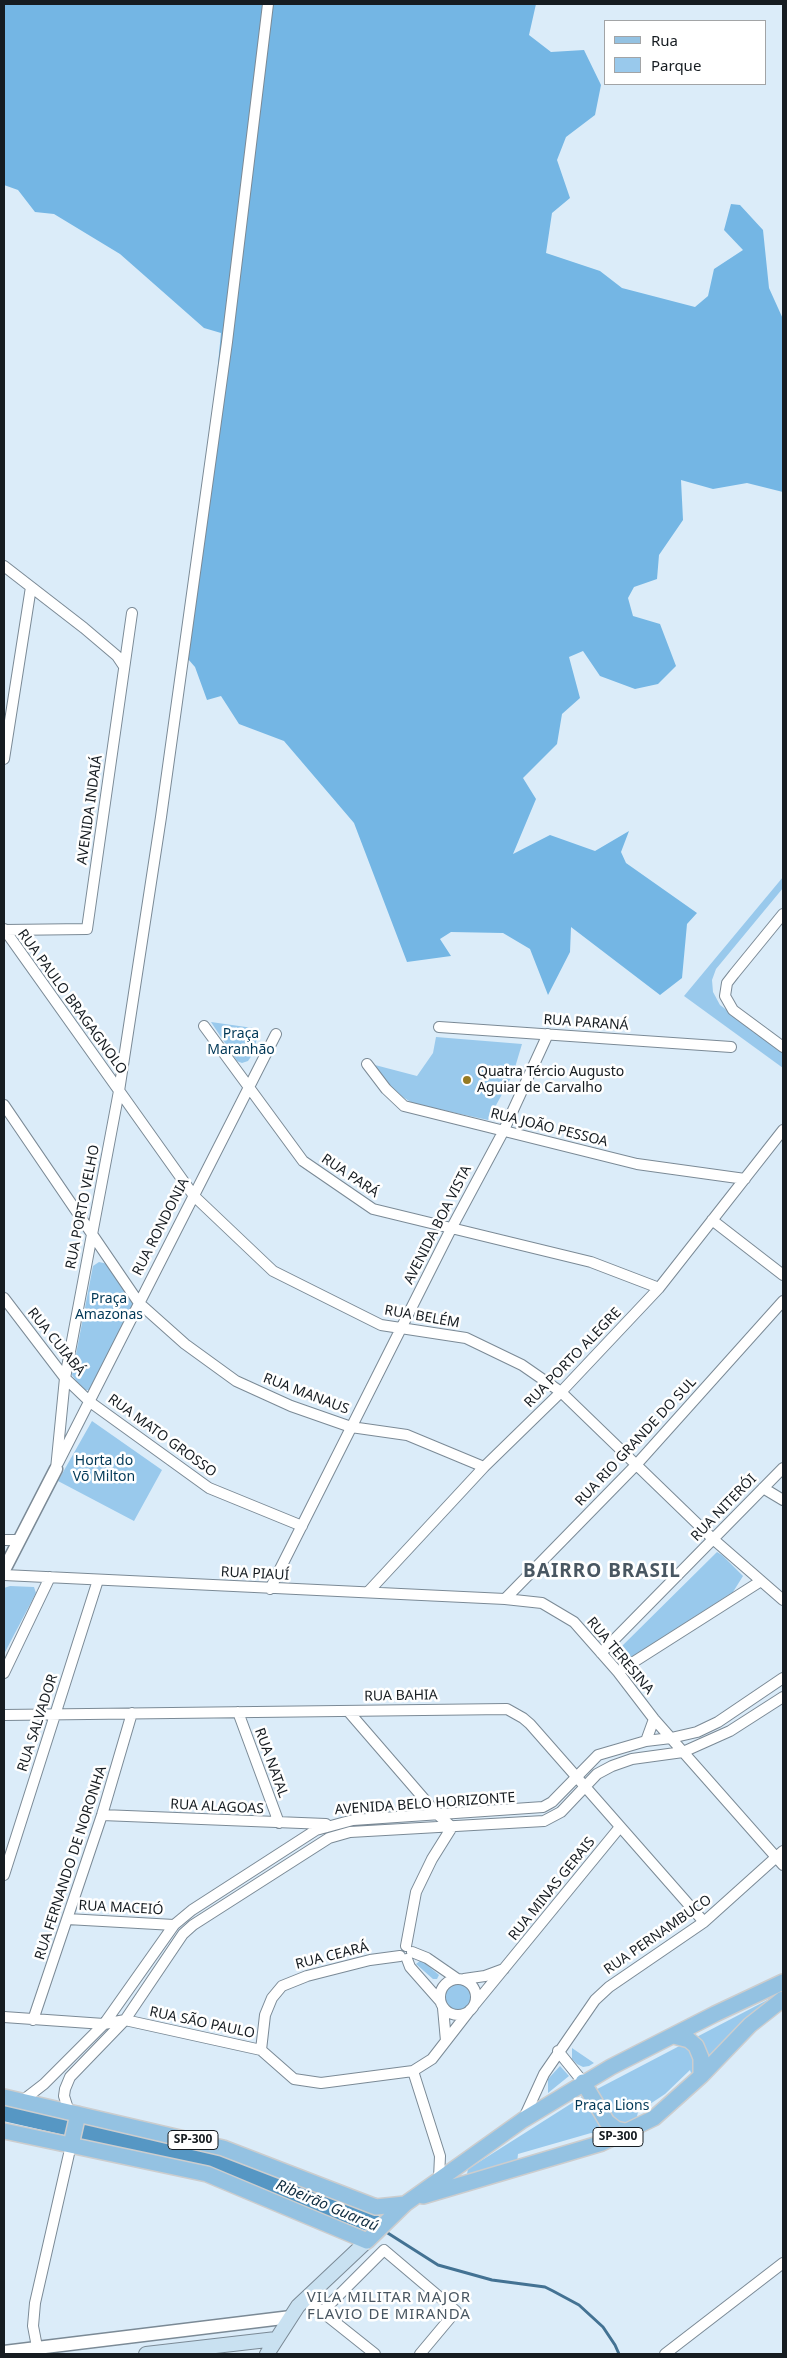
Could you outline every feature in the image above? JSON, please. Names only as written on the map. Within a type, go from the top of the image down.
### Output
[{"type":"main road","points":[[267,2354],[291,2317],[306,2299],[408,2202],[439,2178],[522,2120],[583,2082],[783,1982]]},
{"type":"main road","name":"SP-300","points":[[4,2131],[73,2125],[223,2148],[376,2207],[408,2202],[449,2187],[587,2148],[629,2132],[654,2118],[701,2076],[750,2025],[783,1999]]},
{"type":"main road","points":[[674,2036],[688,2040],[696,2046],[701,2058],[701,2076]]},
{"type":"main road","points":[[598,2105],[599,2091],[611,2067]]},
{"type":"main road","points":[[583,2082],[611,2126],[629,2132]]},
{"type":"main road","name":"SP-300","points":[[4,2097],[22,2101],[73,2125],[207,2174],[379,2230]]},
{"type":"main road","points":[[376,2207],[384,2211],[379,2230]]},
{"type":"main road","points":[[146,2354],[276,2340]]},
{"type":"street","name":"RUA PORTO VELHO","points":[[56,1469],[65,1378],[119,1091],[132,1011],[227,342],[268,4]]},
{"type":"street","points":[[4,566],[117,656],[124,665]]},
{"type":"street","points":[[4,759],[31,587]]},
{"type":"street","name":"AVENIDA INDAIÁ","points":[[4,930],[87,929],[132,613]]},
{"type":"street","points":[[783,914],[734,974],[728,983],[725,996],[733,1010],[783,1047]]},
{"type":"street","name":"RUA PAULO BRAGAGNOLO","points":[[4,930],[119,1091]]},
{"type":"street","name":"RUA PARÁ","points":[[204,1026],[303,1160],[372,1209],[591,1262],[659,1288]]},
{"type":"street","name":"RUA PARANÁ","points":[[439,1026],[731,1047]]},
{"type":"street","name":"RUA RONDONIA","points":[[4,1570],[276,1034]]},
{"type":"street","name":"AVENIDA BOA VISTA","points":[[270,1589],[451,1229],[502,1132],[548,1034]]},
{"type":"street","name":"RUA JOÃO PESSOA","points":[[368,1064],[386,1089],[404,1106],[502,1132],[637,1164],[744,1178]]},
{"type":"street","name":"RUA BELÉM","points":[[119,1091],[194,1196],[272,1271],[382,1325],[466,1338],[522,1365],[561,1392],[713,1538],[783,1600]]},
{"type":"street","name":"RUA MANAUS","points":[[4,1105],[20,1125],[92,1236],[139,1303],[185,1344],[236,1381],[291,1406],[352,1427],[407,1435],[484,1467]]},
{"type":"street","name":"RUA PORTO ALEGRE","points":[[368,1592],[484,1467],[561,1392],[659,1288],[783,1130]]},
{"type":"street","points":[[712,1220],[783,1275]]},
{"type":"street","name":"RUA CUIABÁ","points":[[4,1298],[65,1378],[90,1402]]},
{"type":"street","name":"RUA RIO GRANDE DO SUL","points":[[505,1599],[636,1465],[783,1300]]},
{"type":"street","name":"RUA MATO GROSSO","points":[[90,1402],[209,1488],[302,1526]]},
{"type":"street","name":"RUA NITERÓI","points":[[601,1653],[783,1468]]},
{"type":"street","points":[[762,1488],[783,1500]]},
{"type":"street","points":[[4,1540],[19,1540]]},
{"type":"street","name":"RUA PIAUÍ","points":[[4,1575],[270,1589],[368,1592],[487,1600],[505,1599]]},
{"type":"street","points":[[4,1673],[50,1578]]},
{"type":"street","name":"RUA SALVADOR","points":[[4,1875],[98,1580]]},
{"type":"street","points":[[618,1672],[761,1581]]},
{"type":"street","name":"RUA TERESINA","points":[[505,1599],[542,1603],[574,1622],[618,1672],[683,1752],[781,1858]]},
{"type":"street","name":"AVENIDA BELO HORIZONTE","points":[[22,2101],[44,2084],[104,2024],[174,1925],[305,1837],[331,1824],[353,1820],[543,1808],[564,1791],[575,1776],[598,1755],[646,1742],[698,1732],[718,1722],[783,1678]]},
{"type":"street","name":"AVENIDA BELO HORIZONTE","points":[[73,2125],[64,2096],[70,2077],[125,2020],[175,1943],[193,1925],[329,1838],[350,1832],[544,1821],[560,1812],[586,1788],[597,1774],[612,1766],[632,1759],[683,1752],[730,1731],[783,1697]]},
{"type":"street","name":"RUA BAHIA","points":[[4,1715],[507,1709],[524,1718],[704,1922]]},
{"type":"street","points":[[348,1711],[438,1815],[452,1827],[432,1859],[416,1892],[406,1953],[410,1967],[442,2004],[457,2015],[472,2007],[475,1990],[427,1958],[406,1953]]},
{"type":"street","name":"RUA NATAL","points":[[238,1712],[279,1823]]},
{"type":"street","name":"RUA FERNANDO DE NORONHA","points":[[33,2020],[102,1815],[132,1713]]},
{"type":"street","points":[[646,1742],[654,1718]]},
{"type":"street","name":"RUA ALAGOAS","points":[[102,1815],[290,1824],[331,1824]]},
{"type":"street","points":[[290,1824],[305,1837],[313,1848]]},
{"type":"street","name":"RUA MINAS GERAIS","points":[[413,2071],[432,2059],[472,2007],[620,1827]]},
{"type":"street","name":"RUA PERNAMBUCO","points":[[522,2120],[544,2074],[558,2051],[595,2000],[609,1987],[704,1922],[781,1858]]},
{"type":"street","points":[[185,1916],[193,1925]]},
{"type":"street","name":"RUA MACEIÓ","points":[[68,1919],[174,1925]]},
{"type":"street","points":[[163,1938],[175,1943]]},
{"type":"street","name":"RUA CEARÁ","points":[[261,2050],[265,2015],[272,1998],[282,1986],[307,1976],[406,1953]]},
{"type":"street","points":[[446,2041],[440,1993],[443,1986],[449,1981],[485,1976],[505,1968]]},
{"type":"street","name":"RUA SÃO PAULO","points":[[4,2017],[104,2024],[125,2020],[261,2050],[294,2078],[305,2082],[321,2083],[413,2071]]},
{"type":"street","points":[[558,2051],[583,2082]]},
{"type":"street","points":[[413,2071],[440,2156],[439,2178]]},
{"type":"street","points":[[37,2348],[33,2326],[35,2303],[73,2125]]},
{"type":"street","points":[[440,2156],[449,2160],[464,2161]]},
{"type":"street","points":[[322,2312],[384,2250],[456,2311],[420,2354]]},
{"type":"street","points":[[665,2354],[783,2263]]},
{"type":"street","points":[[306,2299],[375,2354]]},
{"type":"street","points":[[4,2352],[291,2317]]},
{"type":"street","points":[[146,2354],[149,2334]]},
{"type":"green space","points":[[783,877],[783,888],[716,969],[712,980],[713,992],[720,1005],[783,1053],[783,1068],[684,996]]},
{"type":"green space","name":"Praça Maranhão","points":[[211,1022],[260,1029],[252,1055],[248,1061],[242,1063],[237,1061]]},
{"type":"green space","points":[[436,1037],[522,1044],[513,1074],[488,1120],[414,1104],[393,1091],[375,1065],[417,1076],[433,1053]]},
{"type":"green space","name":"Praça Amazonas","points":[[99,1262],[108,1264],[135,1305],[92,1390],[83,1390],[72,1375],[93,1266]]},
{"type":"green space","name":"Horta do Võ Milton","points":[[92,1421],[162,1470],[134,1521],[58,1481]]},
{"type":"green space","points":[[717,1552],[743,1576],[733,1592],[621,1662],[617,1657],[618,1650]]},
{"type":"green space","points":[[10,1586],[34,1587],[36,1593],[4,1654],[4,1588]]},
{"type":"green space","points":[[421,1960],[439,1975],[437,1979],[433,1979],[416,1964]]},
{"type":"green space","points":[[458,1984],[468,1987],[471,1997],[468,2007],[458,2010],[448,2007],[445,1997],[448,1987]]},
{"type":"green space","name":"Praça Lions","points":[[775,1996],[750,2025],[712,2053],[692,2076],[690,2070],[665,2094],[638,2112],[636,2121],[604,2135],[591,2133],[518,2154],[517,2163],[470,2175],[467,2174],[468,2169],[580,2098]]},
{"type":"green space","points":[[572,2048],[594,2063],[583,2067],[577,2064],[572,2059]]},
{"type":"green space","points":[[560,2066],[569,2076],[548,2093],[548,2079]]},
{"type":"shaded area","points":[[4,4],[536,4],[529,35],[551,52],[584,50],[601,85],[595,115],[566,137],[557,160],[570,198],[552,213],[546,253],[600,271],[622,288],[695,307],[708,296],[714,269],[743,250],[724,230],[731,204],[740,205],[763,230],[769,288],[783,319],[783,492],[747,483],[713,489],[681,480],[683,520],[659,555],[657,579],[634,587],[628,598],[633,616],[660,624],[676,666],[658,684],[635,689],[600,676],[583,651],[569,657],[580,698],[562,714],[557,744],[523,778],[536,799],[513,854],[550,835],[595,851],[629,831],[621,852],[626,863],[697,913],[687,924],[682,978],[660,995],[571,927],[570,952],[548,995],[530,949],[503,933],[451,932],[440,939],[451,956],[407,962],[354,823],[284,741],[239,724],[221,696],[207,700],[195,667],[188,659],[193,625],[221,333],[204,328],[120,254],[54,214],[35,212],[18,190],[4,185]]},
{"type":"waterway","name":"Ribeirão Guaraú","points":[[4,2112],[205,2158],[374,2224]]},
{"type":"waterway","name":"Ribeirão Guaraú","points":[[383,2230],[438,2265],[492,2280],[545,2287],[553,2291],[579,2305],[603,2327],[619,2354]]},
{"type":"place","name":"Quatra Tércio Augusto Aguiar de Carvalho","points":[[467,1080]]},
{"type":"district","name":"BAIRRO BRASIL","points":[[602,1572]]},
{"type":"district","name":"VILA MILITAR MAJOR FLAVIO DE MIRANDA","points":[[389,2306]]}]
